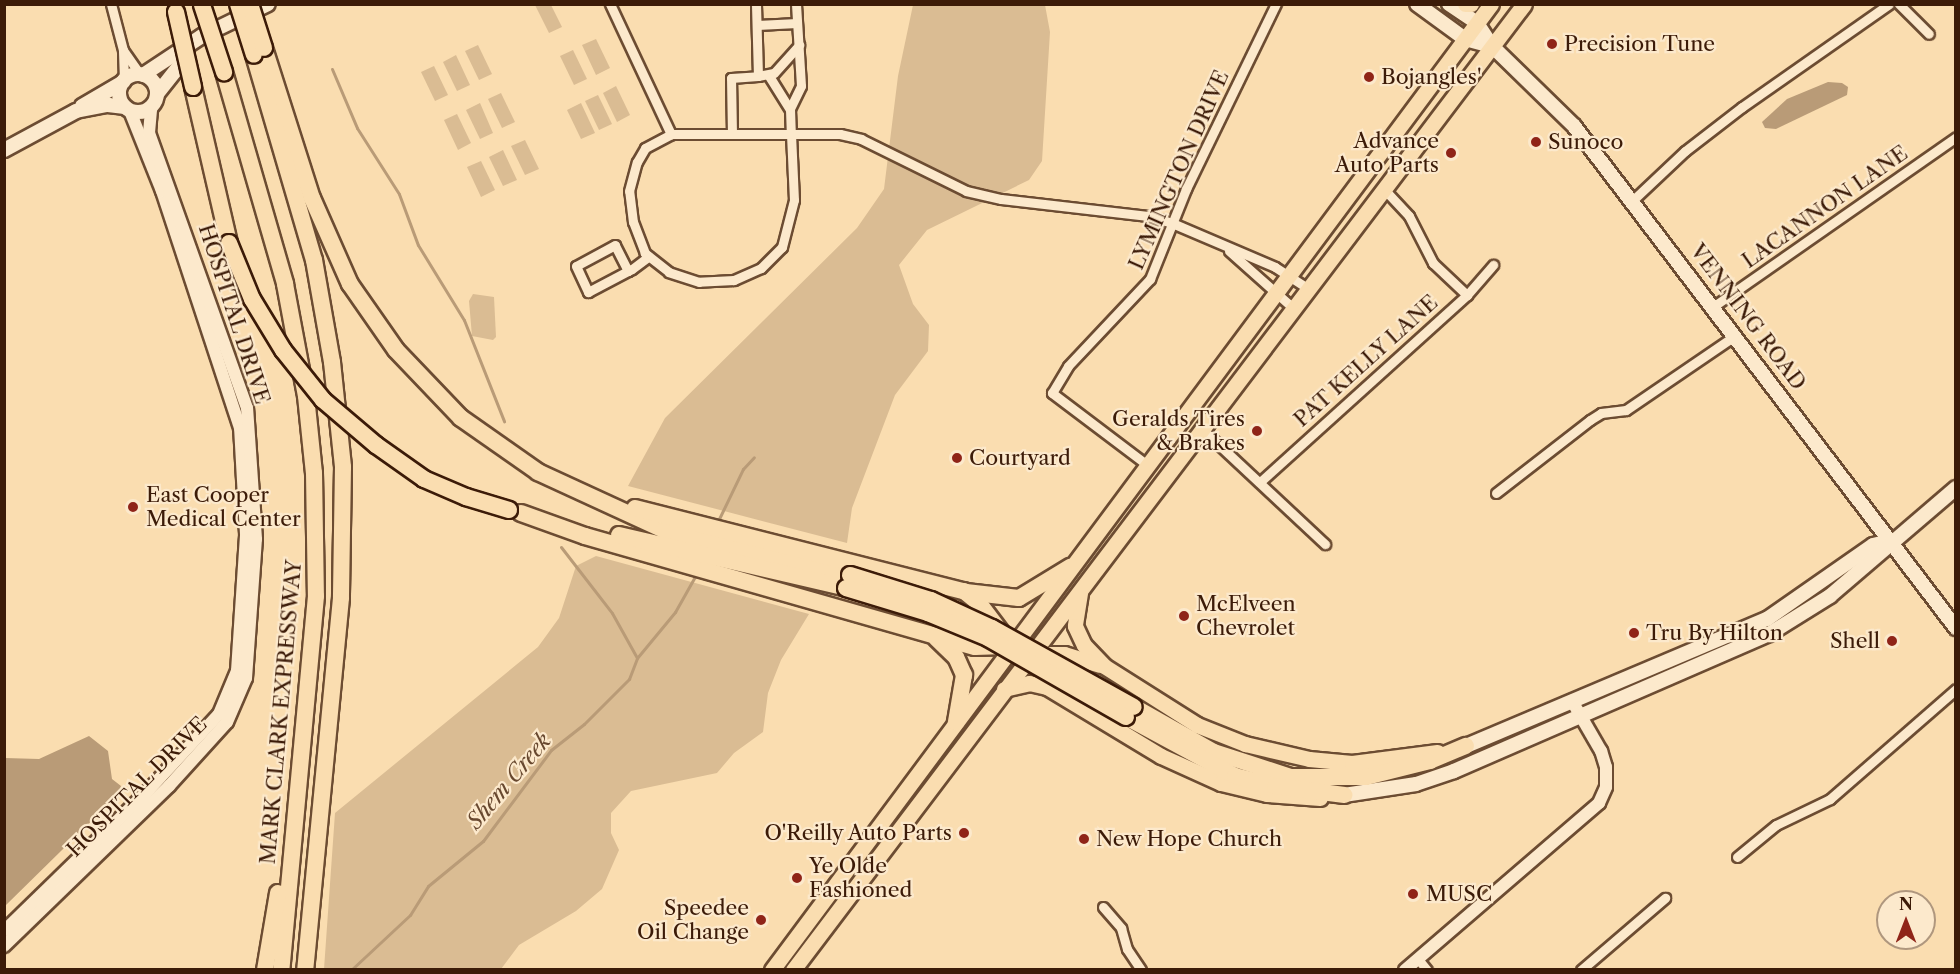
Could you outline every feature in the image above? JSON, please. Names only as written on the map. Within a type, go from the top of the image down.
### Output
[{"type":"highway","points":[[238,4],[259,52],[312,198],[350,284],[376,325],[418,376],[461,418],[538,472],[582,495],[664,530],[848,582],[928,613],[988,638],[1130,712],[1214,752],[1291,777],[1366,777],[1430,761],[1466,746]]},
{"type":"highway","points":[[250,4],[259,52],[314,260],[332,362],[343,467],[341,598],[305,969]]},
{"type":"highway","points":[[1465,4],[1471,4]]},
{"type":"highway","points":[[772,969],[1287,274],[1491,4]]},
{"type":"highway","points":[[793,969],[1524,4]]},
{"type":"highway","name":"MARK CLARK EXPRESSWAY","points":[[202,5],[277,253],[310,424],[317,586],[281,969]]},
{"type":"highway","points":[[175,8],[229,243],[252,299],[283,350],[324,400],[376,446],[424,479],[585,536],[983,649],[1013,646]]},
{"type":"highway","points":[[582,495],[964,591],[1019,598],[1070,567]]},
{"type":"highway","points":[[515,512],[848,582]]},
{"type":"highway","points":[[1083,585],[1075,617],[1078,636],[1104,666]]},
{"type":"highway","points":[[964,591],[979,603],[1013,646],[1031,654],[1064,654],[1104,666],[1197,725],[1274,752],[1352,763],[1466,746]]},
{"type":"highway","points":[[930,634],[946,646],[962,667],[964,688],[956,722]]},
{"type":"highway","points":[[1031,654],[1059,693]]},
{"type":"highway","points":[[1004,689],[1029,683],[1059,693],[1161,756],[1221,783],[1293,797],[1344,795]]},
{"type":"highway","points":[[1130,712],[1235,776],[1275,786],[1344,795]]},
{"type":"highway","points":[[265,969],[302,741]]},
{"type":"main road","points":[[4,150],[76,111],[124,81],[141,75],[196,39],[222,29],[268,4]]},
{"type":"main road","points":[[1417,4],[1465,39],[1492,46]]},
{"type":"main road","points":[[1449,4],[1477,23],[1492,46]]},
{"type":"main road","points":[[76,111],[108,105],[127,109],[151,108],[157,94],[178,63],[222,29]]},
{"type":"main road","name":"VENNING ROAD","points":[[1492,46],[1563,112],[1893,540],[1956,628]]},
{"type":"main road","points":[[141,75],[155,84],[157,94]]},
{"type":"main road","points":[[124,81],[119,95],[127,109]]},
{"type":"main road","points":[[1344,795],[1416,784],[1582,717],[1786,625],[1873,562],[1893,540],[1956,488]]},
{"type":"main road","points":[[1466,746],[1767,619],[1873,545],[1893,540]]},
{"type":"street","points":[[111,4],[123,50],[124,81]]},
{"type":"street","points":[[610,4],[671,134]]},
{"type":"street","points":[[756,4],[758,76]]},
{"type":"street","points":[[796,4],[801,86],[790,109],[791,134],[792,218],[773,260],[750,276],[715,284],[685,279],[649,256],[638,238],[629,191],[637,162],[645,148],[671,134],[732,134],[791,134],[840,134],[861,139],[966,191],[1001,199],[1136,214],[1172,223],[1287,274],[1307,288]]},
{"type":"street","name":"LYMINGTON DRIVE","points":[[1146,464],[1052,393],[1068,366],[1143,289],[1276,4]]},
{"type":"street","points":[[1633,200],[1723,122],[1889,4]]},
{"type":"street","points":[[1899,4],[1929,34]]},
{"type":"street","points":[[757,25],[797,23]]},
{"type":"street","points":[[732,134],[731,78],[770,76],[799,45]]},
{"type":"street","points":[[123,50],[141,75]]},
{"type":"street","points":[[770,76],[790,109]]},
{"type":"street","name":"HOSPITAL DRIVE","points":[[4,945],[169,786],[227,722],[246,678],[256,539],[247,408],[149,133],[151,108]]},
{"type":"street","name":"HOSPITAL DRIVE","points":[[4,931],[144,795],[219,714],[237,671],[246,534],[240,428],[162,191],[127,109]]},
{"type":"street","name":"LACANNON LANE","points":[[1714,306],[1956,138]]},
{"type":"street","points":[[1383,188],[1409,216],[1433,263],[1467,296]]},
{"type":"street","points":[[628,271],[615,245],[576,266],[588,292],[628,271],[649,256]]},
{"type":"street","points":[[1227,249],[1292,308]]},
{"type":"street","name":"PAT KELLY LANE","points":[[1260,482],[1467,296],[1493,265]]},
{"type":"street","points":[[1496,493],[1590,420],[1601,413],[1626,410],[1736,335]]},
{"type":"street","points":[[1201,428],[1325,544]]},
{"type":"street","points":[[1737,857],[1776,825],[1830,799],[1956,689]]},
{"type":"street","points":[[1405,969],[1599,803],[1606,786],[1606,767],[1572,701]]},
{"type":"street","points":[[1581,969],[1665,898]]},
{"type":"street","points":[[1103,907],[1121,928],[1126,949],[1141,969]]},
{"type":"street","points":[[1418,959],[1427,969]]},
{"type":"shaded area","points":[[535,5],[551,5],[562,27],[549,33]]},
{"type":"shaded area","points":[[913,5],[1045,5],[1050,32],[1042,161],[1029,180],[927,230],[899,265],[913,304],[929,325],[928,351],[895,395],[852,508],[847,543],[628,486],[665,418],[857,228],[884,189],[898,76]]},
{"type":"shaded area","points":[[596,39],[610,68],[596,75],[582,45]]},
{"type":"shaded area","points":[[478,45],[492,74],[479,80],[465,51]]},
{"type":"shaded area","points":[[573,50],[587,79],[574,85],[560,56]]},
{"type":"shaded area","points":[[456,55],[470,85],[457,91],[443,62]]},
{"type":"shaded area","points":[[434,66],[448,95],[435,101],[421,72]]},
{"type":"shaded area","points":[[1828,82],[1842,83],[1848,87],[1847,95],[1776,129],[1765,128],[1762,122],[1787,99]]},
{"type":"shaded area","points":[[616,86],[630,115],[617,122],[603,93]]},
{"type":"shaded area","points":[[501,93],[515,122],[502,128],[488,99]]},
{"type":"shaded area","points":[[598,95],[612,124],[599,130],[585,101]]},
{"type":"shaded area","points":[[480,103],[493,133],[480,139],[466,110]]},
{"type":"shaded area","points":[[581,103],[595,133],[581,139],[567,110]]},
{"type":"shaded area","points":[[457,114],[471,143],[458,150],[444,120]]},
{"type":"shaded area","points":[[525,140],[539,169],[525,175],[511,146]]},
{"type":"shaded area","points":[[503,150],[517,180],[503,186],[489,157]]},
{"type":"shaded area","points":[[481,161],[495,190],[481,197],[467,167]]},
{"type":"shaded area","points":[[473,294],[494,297],[496,337],[493,340],[472,336],[469,301]]},
{"type":"shaded area","points":[[596,556],[809,614],[781,660],[768,693],[763,732],[734,753],[717,773],[631,791],[611,813],[611,833],[619,850],[602,889],[576,911],[519,945],[501,969],[324,969],[335,813],[538,647],[559,618],[576,566]]},
{"type":"shaded area","points":[[89,736],[108,751],[112,779],[121,786],[118,795],[5,906],[5,758],[39,759]]},
{"type":"waterway","points":[[332,69],[357,128],[399,194],[418,245],[464,320],[504,421]]},
{"type":"waterway","name":"Shem Creek","points":[[717,523],[743,469],[754,457]]},
{"type":"waterway","points":[[561,547],[612,613],[637,658]]},
{"type":"waterway","name":"Shem Creek","points":[[351,970],[410,915],[428,886],[483,841],[551,750],[584,724],[629,679],[637,658],[675,612],[697,573]]},
{"type":"place","name":"Precision Tune","points":[[1552,44]]},
{"type":"place","name":"Bojangles'","points":[[1369,77]]},
{"type":"place","name":"Sunoco","points":[[1536,142]]},
{"type":"place","name":"Advance Auto Parts","points":[[1451,153]]},
{"type":"place","name":"Geralds Tires & Brakes","points":[[1257,431]]},
{"type":"place","name":"Courtyard","points":[[957,458]]},
{"type":"place","name":"East Cooper Medical Center","points":[[133,507]]},
{"type":"place","name":"McElveen Chevrolet","points":[[1184,616]]},
{"type":"place","name":"Tru By Hilton","points":[[1634,633]]},
{"type":"place","name":"Shell","points":[[1892,641]]},
{"type":"place","name":"O'Reilly Auto Parts","points":[[964,833]]},
{"type":"place","name":"New Hope Church","points":[[1084,839]]},
{"type":"place","name":"Ye Olde Fashioned","points":[[797,878]]},
{"type":"place","name":"MUSC","points":[[1413,894]]},
{"type":"place","name":"Speedee Oil Change","points":[[761,920]]}]
